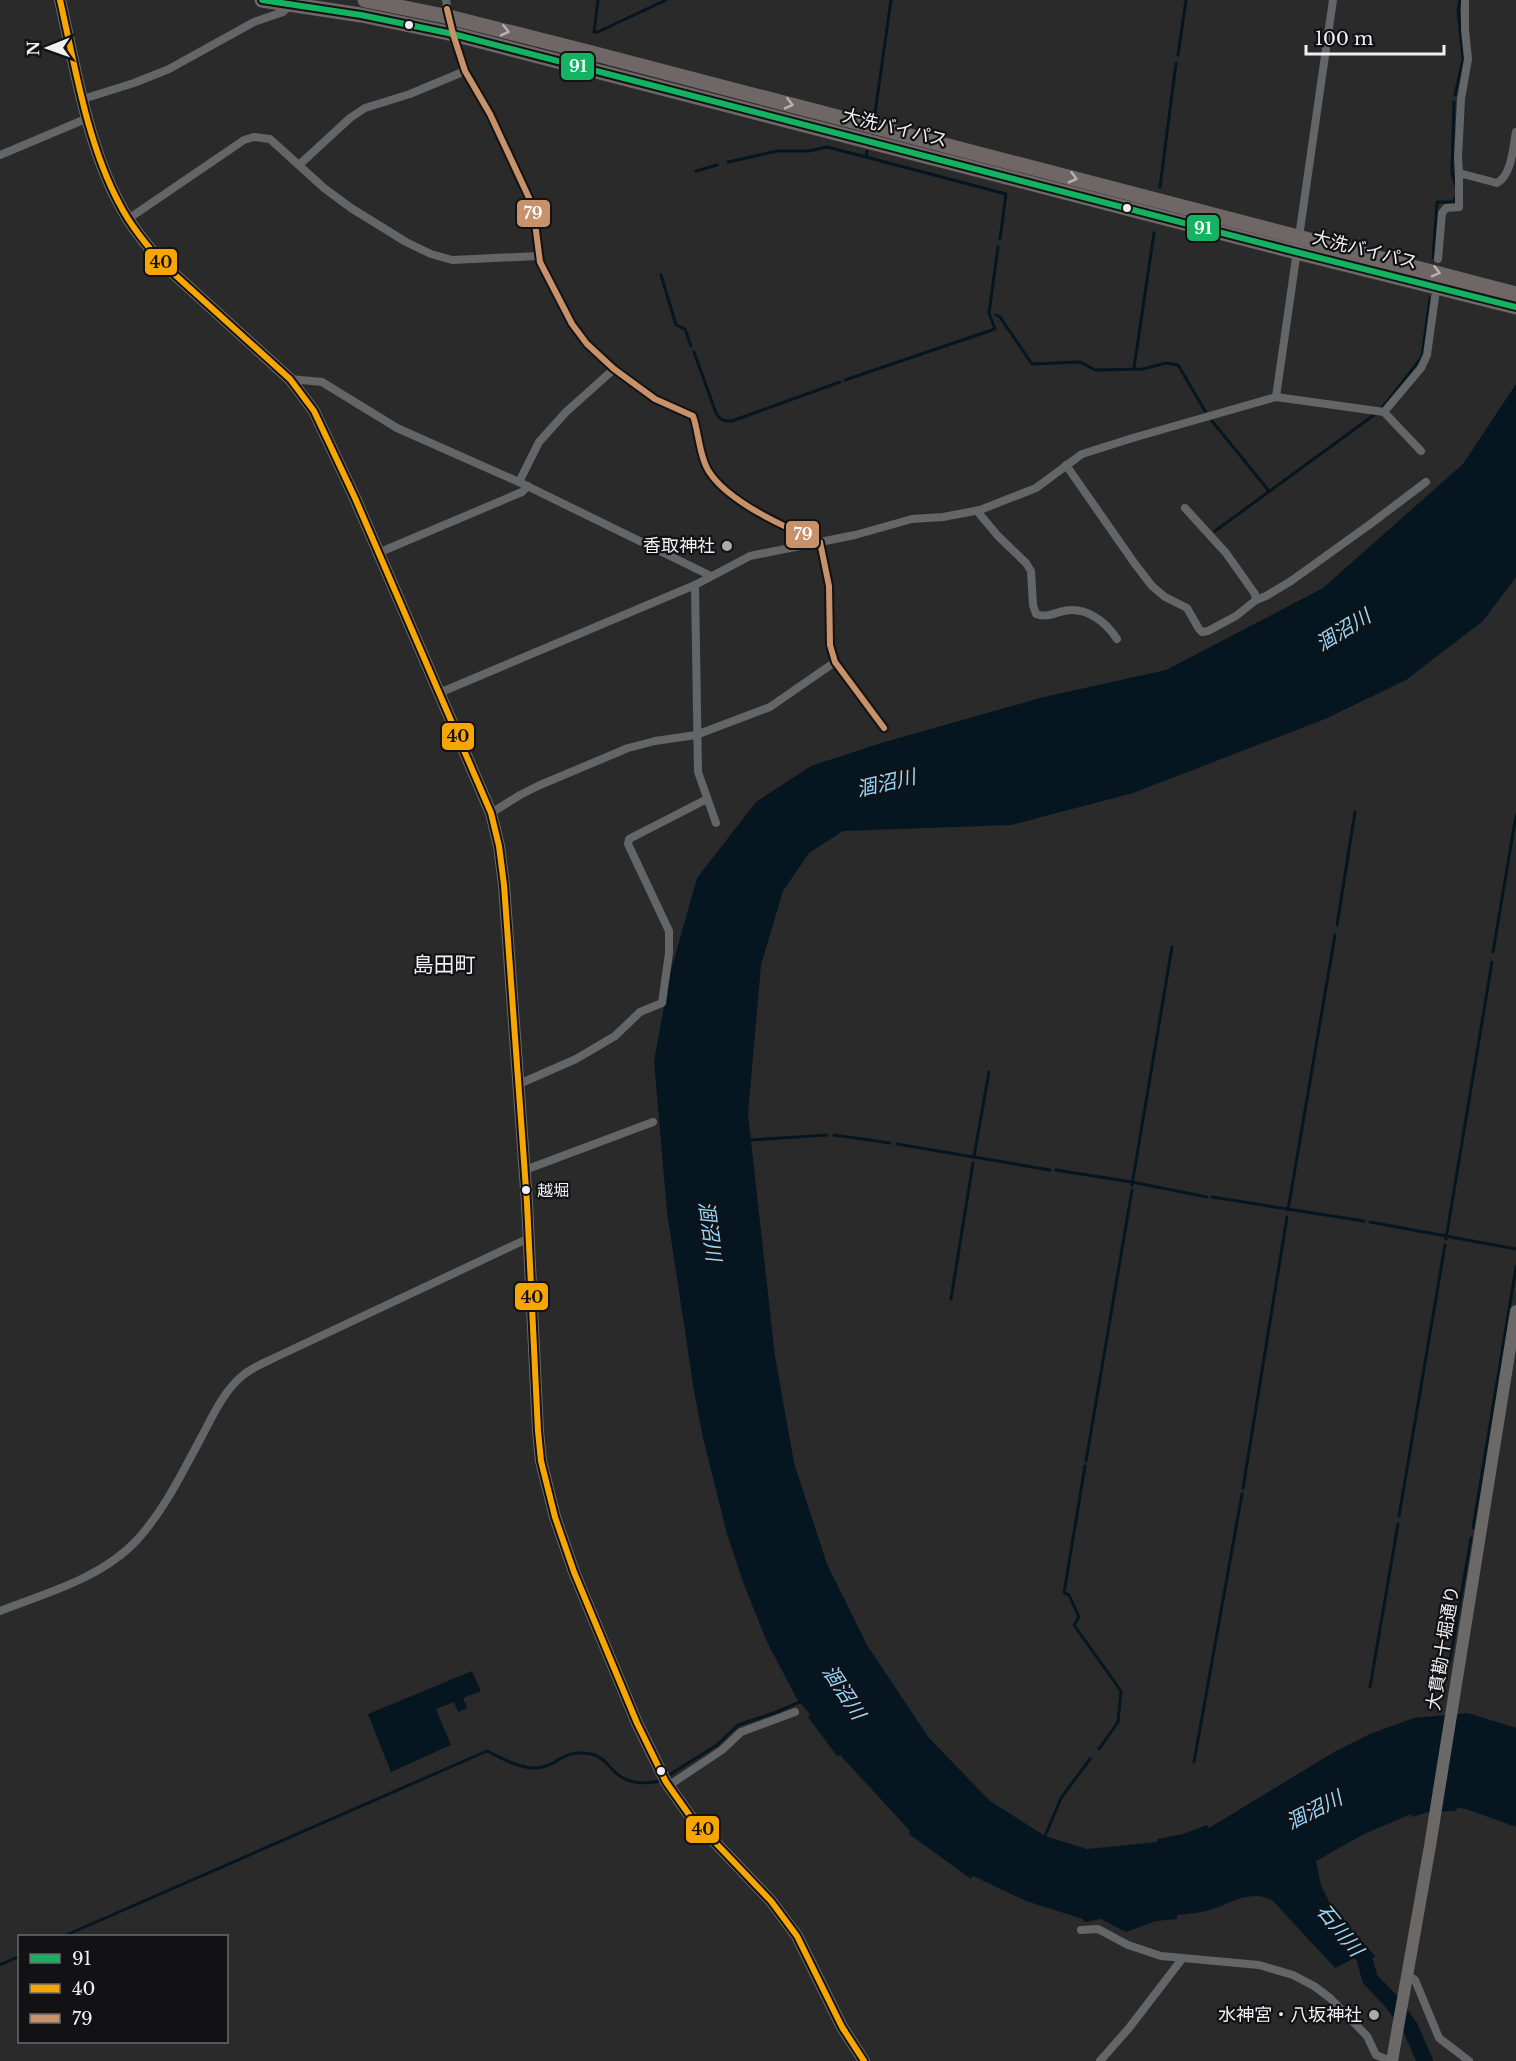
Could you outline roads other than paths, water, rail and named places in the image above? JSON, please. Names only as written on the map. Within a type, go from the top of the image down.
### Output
[{"type":"highway","name":"大洗バイパス","points":[[262,0],[361,15],[453,34],[1296,252],[1513,299]]},
{"type":"highway","name":"大洗バイパス","points":[[365,0],[449,17],[1298,237],[1513,299]]},
{"type":"street","points":[[60,0],[88,118],[110,183],[128,219],[162,263],[290,379],[304,396],[323,427],[491,813],[502,862],[519,1084],[538,1431],[542,1461],[555,1517],[574,1572],[637,1723],[668,1786],[690,1816],[771,1901],[797,1936],[842,2027],[864,2061]]},
{"type":"street","points":[[446,0],[453,34],[465,71],[490,114],[530,200],[536,222],[538,256],[572,324],[587,344],[614,369],[655,399],[693,416],[707,469],[732,495],[771,519],[820,542]]},
{"type":"street","points":[[1276,398],[1333,0]]},
{"type":"street","points":[[1438,259],[1442,213],[1446,208],[1459,207],[1458,158],[1461,99],[1468,59],[1465,0]]},
{"type":"street","points":[[83,99],[169,69],[254,22],[283,12],[291,4]]},
{"type":"street","points":[[299,165],[364,108],[410,94],[465,71]]},
{"type":"street","points":[[0,154],[88,118]]},
{"type":"street","points":[[1459,173],[1497,183],[1502,180],[1507,172],[1516,132]]},
{"type":"street","points":[[128,219],[244,140],[255,137],[270,139],[324,188],[351,208],[406,242],[431,254],[452,260],[538,256]]},
{"type":"street","points":[[1384,412],[1421,368],[1427,355],[1435,297]]},
{"type":"street","points":[[519,482],[539,442],[574,405],[614,369]]},
{"type":"street","points":[[290,379],[322,382],[397,428],[528,486],[711,576]]},
{"type":"street","points":[[440,693],[695,585],[750,556],[855,535],[912,519],[943,518],[977,511],[1036,488],[1082,454],[1276,398],[1384,412],[1421,451]]},
{"type":"street","points":[[1066,465],[1140,571],[1165,597],[1187,608],[1203,632],[1208,632],[1236,616],[1256,600],[1291,581],[1426,482]]},
{"type":"street","points":[[378,554],[522,492],[528,486]]},
{"type":"street","points":[[1185,508],[1226,553],[1256,594],[1256,600]]},
{"type":"street","points":[[977,511],[1031,571],[1033,605],[1036,614],[1048,616],[1066,610],[1077,610],[1102,621],[1117,639]]},
{"type":"street","points":[[820,542],[829,586],[830,645],[835,663],[884,728]]},
{"type":"street","points":[[695,585],[698,772],[716,823]]},
{"type":"street","points":[[491,813],[540,785],[628,748],[655,741],[696,735],[770,707],[835,663]]},
{"type":"street","points":[[519,1084],[576,1059],[615,1036],[640,1012],[662,1003],[669,953],[669,931],[628,844],[630,839],[707,799]]},
{"type":"street","points":[[525,1170],[653,1122]]},
{"type":"street","points":[[0,1611],[76,1582],[98,1570],[135,1542],[165,1504],[218,1407],[243,1374],[529,1238]]},
{"type":"street","name":"大貫勘十堀通り","points":[[1392,2059],[1516,1311]]},
{"type":"street","points":[[668,1786],[722,1750],[741,1732],[795,1712]]},
{"type":"street","points":[[1081,1930],[1098,1929],[1128,1945],[1161,1956],[1259,1965],[1293,1975],[1330,1998],[1367,2036],[1376,2055],[1392,2059]]},
{"type":"street","points":[[1100,2061],[1182,1959]]},
{"type":"street","points":[[1407,1975],[1415,1980],[1439,2038],[1469,2061]]},
{"type":"water","name":"涸沼川","points":[[1516,384],[1516,577],[1483,621],[1406,680],[1325,719],[1133,793],[1011,825],[843,831],[809,853],[783,891],[761,965],[748,1114],[775,1356],[794,1463],[827,1564],[867,1645],[929,1738],[990,1801],[1045,1836],[1087,1849],[1157,1842],[1157,1839],[1183,1834],[1207,1825],[1209,1828],[1334,1752],[1370,1734],[1414,1718],[1468,1713],[1516,1728],[1516,1827],[1466,1809],[1428,1812],[1412,1817],[1411,1814],[1364,1834],[1316,1861],[1321,1885],[1337,1918],[1348,1922],[1353,1933],[1376,1957],[1353,1959],[1335,1968],[1272,1900],[1256,1896],[1241,1898],[1206,1911],[1177,1915],[1177,1919],[1156,1921],[1126,1932],[1101,1919],[1084,1922],[1083,1919],[1026,1901],[973,1876],[971,1879],[909,1834],[910,1831],[840,1755],[837,1756],[808,1717],[810,1714],[797,1699],[767,1642],[727,1534],[703,1438],[667,1212],[654,1061],[670,974],[697,878],[756,802],[811,766],[881,743],[1044,697],[1166,670],[1323,588],[1463,464]]},
{"type":"water","points":[[472,1671],[481,1691],[463,1698],[467,1708],[458,1712],[454,1702],[436,1709],[451,1745],[391,1772],[368,1714]]},
{"type":"waterway","points":[[598,0],[594,32],[666,0]]},
{"type":"waterway","points":[[875,113],[891,0]]},
{"type":"waterway","points":[[1178,55],[1186,0]]},
{"type":"waterway","points":[[1455,95],[1463,59],[1458,10],[1460,0]]},
{"type":"waterway","points":[[1160,187],[1176,63]]},
{"type":"waterway","points":[[1454,102],[1452,172],[1455,184]]},
{"type":"waterway","points":[[728,162],[777,151],[809,151],[827,147],[866,157],[867,151]]},
{"type":"waterway","points":[[866,157],[1006,194],[1000,239]]},
{"type":"waterway","points":[[696,171],[717,165]]},
{"type":"waterway","points":[[1433,258],[1437,202],[1453,202],[1456,197]]},
{"type":"waterway","points":[[1134,368],[1154,233]]},
{"type":"waterway","points":[[845,380],[995,329],[989,313],[998,247]]},
{"type":"waterway","points":[[661,275],[676,325],[685,329],[691,346]]},
{"type":"waterway","points":[[1382,408],[1422,357],[1430,298]]},
{"type":"waterway","points":[[996,315],[1000,317],[1032,364],[1080,362],[1095,370],[1143,369],[1166,363],[1178,365],[1205,411]]},
{"type":"waterway","points":[[694,352],[716,413],[724,421],[732,421],[840,382]]},
{"type":"waterway","points":[[1215,531],[1374,415]]},
{"type":"waterway","points":[[1212,421],[1269,491]]},
{"type":"waterway","points":[[1337,925],[1355,812]]},
{"type":"waterway","points":[[1493,952],[1516,815]]},
{"type":"waterway","points":[[1288,1210],[1335,935]]},
{"type":"waterway","points":[[1132,1185],[1172,947]]},
{"type":"waterway","points":[[1446,1239],[1492,962]]},
{"type":"waterway","points":[[974,1156],[989,1072]]},
{"type":"waterway","points":[[751,1140],[827,1135]]},
{"type":"waterway","points":[[834,1135],[890,1143]]},
{"type":"waterway","points":[[897,1144],[1050,1170]]},
{"type":"waterway","points":[[951,1299],[973,1163]]},
{"type":"waterway","points":[[1056,1170],[1207,1197]]},
{"type":"waterway","points":[[1086,1461],[1132,1190]]},
{"type":"waterway","points":[[1212,1197],[1364,1221]]},
{"type":"waterway","points":[[1243,1488],[1287,1217]]},
{"type":"waterway","points":[[1370,1222],[1516,1249]]},
{"type":"waterway","points":[[1399,1516],[1445,1245]]},
{"type":"waterway","points":[[1473,1528],[1516,1267]]},
{"type":"waterway","points":[[1085,1466],[1064,1593],[1069,1595],[1079,1617],[1074,1625],[1121,1691],[1118,1722],[1099,1749]]},
{"type":"waterway","points":[[1194,1762],[1242,1494]]},
{"type":"waterway","points":[[1370,1687],[1398,1524]]},
{"type":"waterway","points":[[1450,1660],[1471,1538]]},
{"type":"waterway","points":[[666,1777],[717,1745],[738,1725],[802,1701]]},
{"type":"waterway","points":[[66,1935],[487,1751],[529,1768],[549,1765],[573,1754],[591,1754],[602,1759],[626,1779],[643,1783],[660,1781]]},
{"type":"waterway","points":[[1045,1836],[1061,1798],[1090,1759]]},
{"type":"waterway","name":"石川川","points":[[1351,1941],[1364,1957],[1370,1979],[1391,2001],[1410,2027],[1425,2061]]},
{"type":"waterway","points":[[0,1965],[18,1957]]},
{"type":"place","name":"香取神社","points":[[727,546]]},
{"type":"place","name":"越堀","points":[[526,1190]]},
{"type":"place","name":"水神宮・八坂神社","points":[[1374,2015]]},
{"type":"district","name":"島田町","points":[[444,965]]}]
